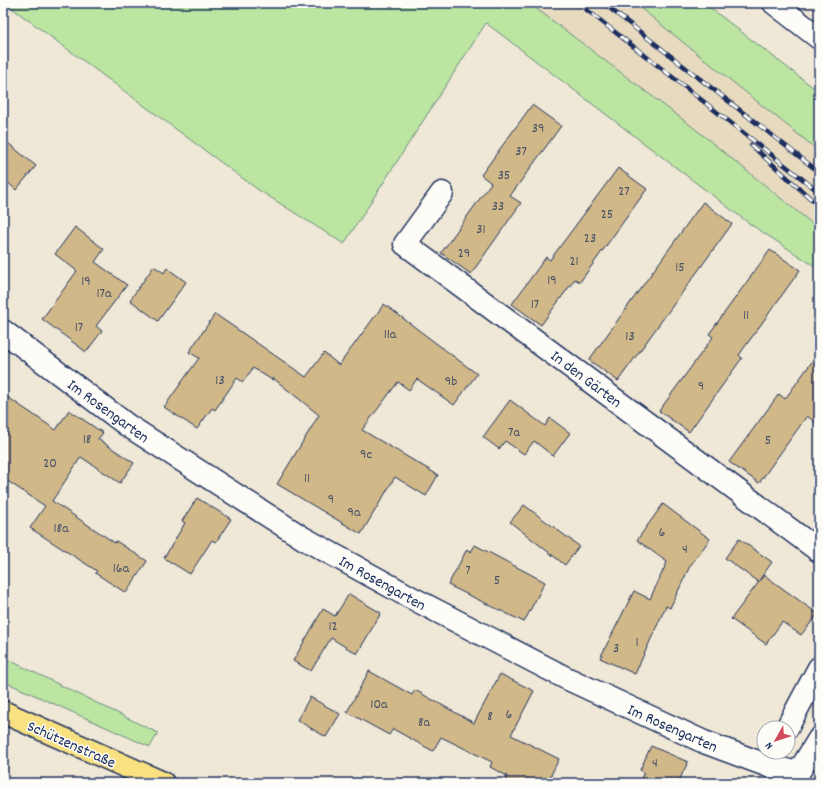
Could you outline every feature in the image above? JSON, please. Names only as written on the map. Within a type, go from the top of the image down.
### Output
[{"type":"main road","name":"Schützenstraße","points":[[3,712],[163,783]]},
{"type":"street","points":[[774,3],[819,38]]},
{"type":"street","name":"In den Gärten","points":[[442,193],[405,244],[819,551]]},
{"type":"street","name":"Im Rosengarten","points":[[3,331],[126,426],[303,538],[410,597],[566,678],[704,742],[756,755]]},
{"type":"street","points":[[790,720],[819,668]]},
{"type":"street","points":[[794,778],[819,739]]},
{"type":"street","name":"Im Rosengarten","points":[[771,760],[794,778]]},
{"type":"shaded area","points":[[529,3],[634,3],[819,151],[819,229],[694,128]]},
{"type":"green space","points":[[5,3],[529,3],[694,128],[819,229],[819,269],[750,224],[486,23],[344,244],[257,189]]},
{"type":"green space","points":[[634,3],[704,3],[819,92],[819,151]]},
{"type":"green space","points":[[3,657],[158,733],[150,747],[3,681]]},
{"type":"building","points":[[532,105],[561,126],[510,196],[521,203],[471,274],[441,253],[491,183],[481,175]]},
{"type":"building","points":[[3,139],[36,166],[16,190],[3,178]]},
{"type":"building","points":[[618,168],[647,189],[580,282],[575,279],[541,325],[512,304],[546,257],[550,260]]},
{"type":"building","points":[[703,202],[732,224],[618,381],[589,360]]},
{"type":"building","points":[[75,227],[104,249],[95,262],[127,285],[96,326],[102,331],[86,352],[42,319],[77,271],[55,254]]},
{"type":"building","points":[[770,250],[800,270],[739,355],[742,358],[689,432],[659,411],[713,337],[709,334]]},
{"type":"building","points":[[154,266],[164,273],[167,268],[186,282],[158,321],[130,300]]},
{"type":"building","points":[[384,304],[477,374],[454,405],[417,379],[409,390],[398,382],[362,430],[438,475],[426,496],[395,477],[361,534],[277,484],[319,415],[273,378],[272,380],[253,368],[243,382],[237,378],[215,410],[212,408],[197,429],[164,407],[199,358],[189,352],[215,314],[306,377],[324,353],[339,365]]},
{"type":"building","points":[[819,352],[819,425],[807,416],[759,483],[729,462],[779,394],[785,399]]},
{"type":"building","points":[[3,394],[56,430],[69,410],[103,433],[98,439],[134,463],[120,483],[81,457],[52,501],[115,543],[116,541],[147,561],[126,593],[95,573],[97,571],[30,528],[45,506],[3,478]]},
{"type":"building","points":[[510,400],[545,426],[550,418],[570,433],[553,456],[534,441],[524,454],[505,441],[499,449],[483,437]]},
{"type":"building","points":[[197,498],[231,519],[216,542],[212,540],[190,574],[164,558],[185,523],[182,521]]},
{"type":"building","points":[[663,504],[710,539],[690,566],[670,608],[666,606],[635,674],[600,658],[634,591],[650,599],[667,562],[637,540]]},
{"type":"building","points":[[524,505],[579,546],[565,565],[510,522]]},
{"type":"building","points":[[739,539],[772,562],[758,582],[725,558]]},
{"type":"building","points":[[475,545],[545,582],[524,622],[448,585],[467,549],[471,552]]},
{"type":"building","points":[[764,575],[818,614],[801,635],[782,622],[766,644],[731,619]]},
{"type":"building","points":[[349,594],[381,613],[357,654],[331,638],[311,671],[293,661],[323,609],[335,616]]},
{"type":"building","points":[[369,671],[412,695],[415,690],[474,723],[500,674],[534,691],[511,735],[559,759],[547,783],[504,783],[507,776],[490,767],[492,762],[441,737],[433,751],[393,729],[389,735],[347,712]]},
{"type":"building","points":[[310,697],[340,714],[326,737],[297,720]]},
{"type":"building","points":[[651,746],[688,762],[678,783],[639,783],[644,772],[640,770]]},
{"type":"railway","points":[[578,3],[819,192]]},
{"type":"railway","points":[[603,3],[819,172]]},
{"type":"railway","points":[[751,145],[819,206]]}]
